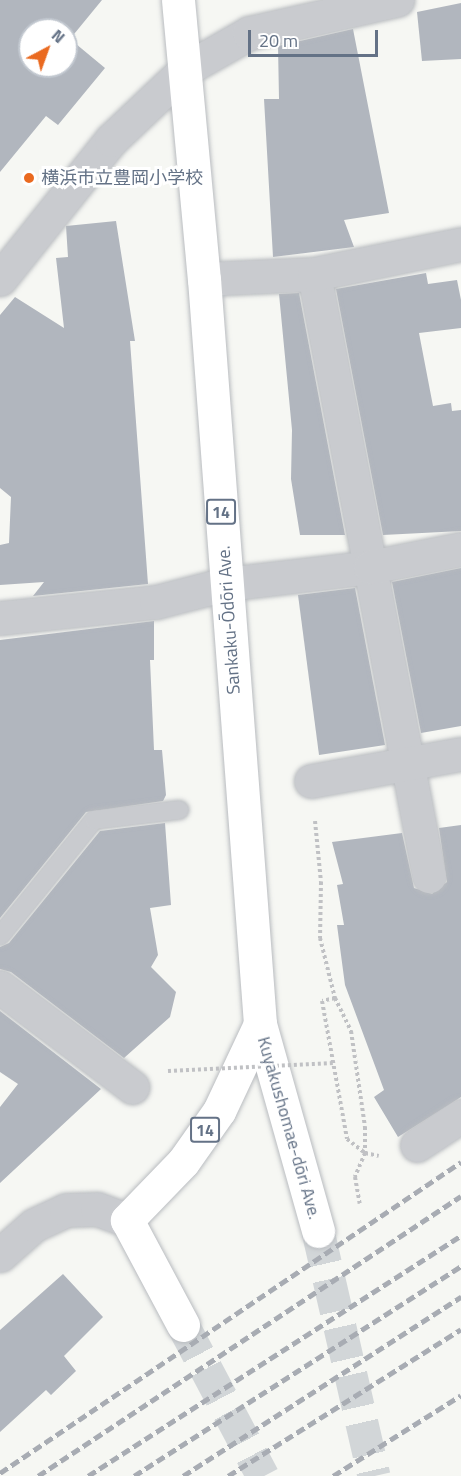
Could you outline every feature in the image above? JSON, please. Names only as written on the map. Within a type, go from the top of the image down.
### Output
[{"type":"main road","name":"Sankaku-Ōdōri Ave.","points":[[178,0],[204,279],[260,1024]]},
{"type":"main road","name":"14","points":[[127,1220],[183,1162],[219,1111],[260,1024]]},
{"type":"main road","name":"Kuyakushomae-dōri Ave.","points":[[260,1024],[318,1231]]},
{"type":"main road","points":[[127,1220],[183,1325]]},
{"type":"street","points":[[0,279],[111,140],[186,69],[249,33],[397,0]]},
{"type":"street","points":[[204,279],[314,274],[461,244]]},
{"type":"street","points":[[314,274],[429,876]]},
{"type":"street","points":[[0,618],[156,602],[226,584],[370,567],[461,549]]},
{"type":"street","points":[[311,781],[461,754]]},
{"type":"street","points":[[0,987],[132,1087]]},
{"type":"street","points":[[417,1144],[461,1116]]},
{"type":"street","points":[[0,1255],[34,1225],[66,1210],[97,1209],[127,1220]]},
{"type":"lane","points":[[0,936],[94,820],[179,810]]},
{"type":"path","points":[[311,781],[321,882],[320,938],[335,998],[351,1031],[365,1127],[365,1153],[355,1177],[360,1203]]},
{"type":"path","points":[[335,998],[322,1001],[347,1139],[365,1153],[387,1158]]},
{"type":"path","points":[[168,1071],[334,1063]]},
{"type":"building","points":[[0,0],[102,0],[78,29],[78,18],[18,18],[18,78],[78,78],[78,46],[105,68],[58,125],[46,116],[0,172]]},
{"type":"building","points":[[461,3],[461,59],[422,61],[417,12]]},
{"type":"building","points":[[353,29],[389,213],[344,220],[354,247],[273,257],[264,99],[279,99],[278,46]]},
{"type":"building","points":[[116,221],[135,341],[130,341],[148,584],[33,596],[44,582],[0,585],[0,545],[9,543],[11,497],[0,488],[0,315],[15,297],[64,328],[56,258],[68,257],[66,226]]},
{"type":"building","points":[[426,273],[428,284],[457,280],[461,300],[461,328],[419,333],[433,406],[451,403],[452,411],[461,410],[461,531],[383,535],[336,289]]},
{"type":"building","points":[[299,293],[345,535],[300,535],[291,479],[292,430],[279,294]]},
{"type":"building","points":[[461,568],[461,726],[421,733],[392,582]]},
{"type":"building","points":[[355,588],[385,745],[319,755],[298,595]]},
{"type":"building","points":[[154,621],[154,660],[150,660],[154,750],[162,750],[166,795],[163,801],[86,812],[0,918],[0,640]]},
{"type":"building","points":[[165,823],[171,905],[150,908],[158,955],[151,967],[176,992],[170,1017],[124,1058],[11,972],[0,969],[0,947],[9,943],[100,831]]},
{"type":"building","points":[[461,825],[461,1097],[398,1137],[374,1097],[384,1090],[345,985],[337,925],[344,925],[337,885],[343,884],[332,842],[402,833],[414,888],[432,894],[447,882],[439,828]]},
{"type":"building","points":[[0,1011],[101,1089],[0,1183],[0,1107],[18,1084],[0,1072]]},
{"type":"building","points":[[63,1274],[103,1317],[64,1356],[76,1371],[51,1395],[46,1390],[0,1432],[0,1330]]},
{"type":"tunnel","points":[[318,1231],[374,1476]]},
{"type":"tunnel","points":[[183,1325],[263,1476]]},
{"type":"railway","points":[[0,1473],[461,1162]]},
{"type":"railway","points":[[38,1476],[461,1196]]},
{"type":"railway","points":[[88,1476],[461,1236]]},
{"type":"railway","points":[[134,1476],[461,1266]]},
{"type":"railway","points":[[183,1476],[461,1297]]},
{"type":"railway","points":[[228,1476],[461,1329]]},
{"type":"railway","points":[[333,1476],[461,1395]]},
{"type":"place","name":"横浜市立豊岡小学校","points":[[29,178]]}]
